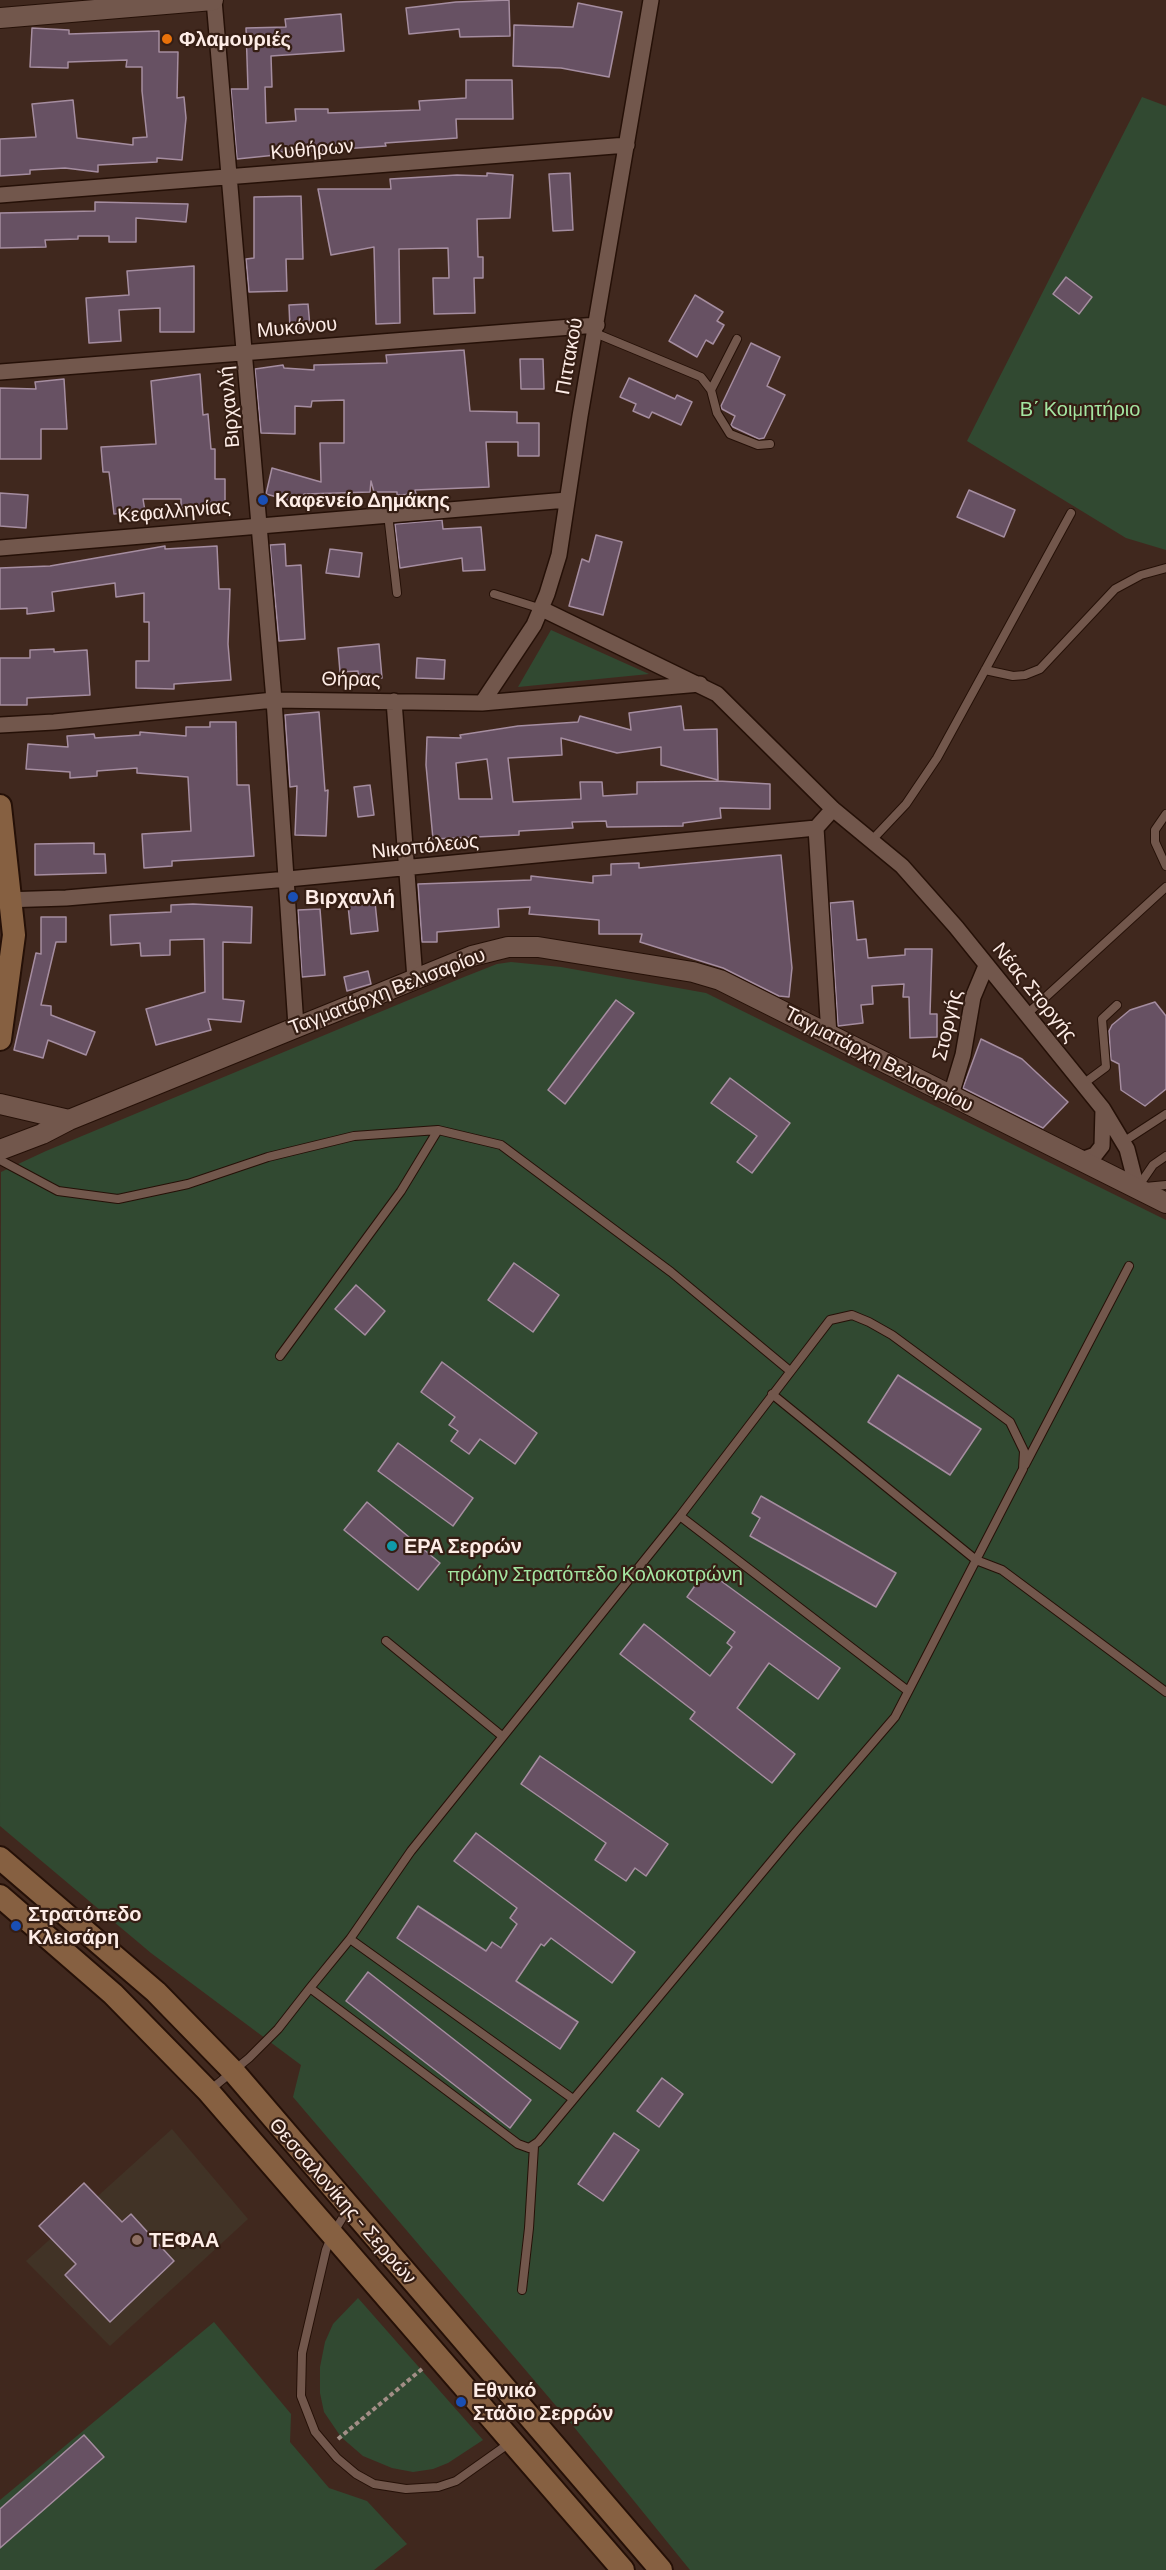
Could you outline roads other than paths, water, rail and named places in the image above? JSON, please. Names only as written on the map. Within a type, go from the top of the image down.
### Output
[{"type":"main road","points":[[0,806],[6,900],[13,946],[0,1039]]},
{"type":"main road","name":"Θεσσαλονίκης - Σερρών","points":[[0,1858],[156,1992],[233,2071],[661,2570]]},
{"type":"main road","name":"Θεσσαλονίκης - Σερρών","points":[[0,1896],[113,1994],[208,2091],[623,2570]]},
{"type":"street","points":[[0,18],[83,6],[213,0]]},
{"type":"street","name":"Βιρχανλή","points":[[213,0],[246,352],[288,879],[296,1026]]},
{"type":"street","name":"Πιττακού","points":[[482,703],[518,651],[542,609],[559,555],[651,0]]},
{"type":"street","name":"Κυθήρων","points":[[0,195],[627,145]]},
{"type":"street","name":"Μυκόνου","points":[[0,372],[246,352],[596,329]]},
{"type":"street","name":"Κεφαλληνίας","points":[[0,548],[567,500]]},
{"type":"street","name":"Νέας Στοργής","points":[[542,609],[702,684],[730,704],[833,809],[872,840],[921,886],[1103,1109],[1132,1161],[1137,1188]]},
{"type":"street","name":"Θήρας","points":[[0,725],[54,722],[274,700],[482,703],[702,684]]},
{"type":"street","points":[[394,701],[415,979]]},
{"type":"street","points":[[829,1035],[816,828],[833,809]]},
{"type":"street","name":"Νικοπόλεως","points":[[6,900],[66,898],[406,869],[816,828]]},
{"type":"street","name":"Ταγματάρχη Βελισαρίου","points":[[0,1150],[296,1026],[415,979],[495,949],[522,946],[554,948],[707,976],[747,992],[1166,1203]]},
{"type":"street","name":"Στοργής","points":[[951,1095],[963,1054],[973,997],[986,966]]},
{"type":"street","points":[[0,1104],[69,1120]]},
{"type":"street","points":[[1071,1155],[1084,1159],[1095,1155],[1102,1146],[1103,1109]]},
{"type":"lane","points":[[596,329],[701,377],[711,390],[717,412],[730,434],[759,445],[770,444]]},
{"type":"lane","points":[[711,390],[737,339]]},
{"type":"lane","points":[[872,840],[920,785],[1071,513]]},
{"type":"lane","points":[[388,514],[397,593]]},
{"type":"lane","points":[[985,670],[1013,676],[1040,669],[1050,662],[1115,589],[1141,575],[1166,568]]},
{"type":"lane","points":[[494,594],[542,609]]},
{"type":"lane","points":[[1166,814],[1155,830],[1155,842],[1166,866]]},
{"type":"lane","points":[[1026,1015],[1166,887]]},
{"type":"lane","points":[[1083,1084],[1106,1067],[1102,1019],[1118,1005]]},
{"type":"lane","points":[[1123,1142],[1166,1114]]},
{"type":"lane","points":[[280,1356],[401,1191],[438,1130]]},
{"type":"lane","points":[[0,1160],[58,1191],[118,1199],[188,1184],[268,1157],[354,1136],[438,1130],[501,1145],[683,1281],[790,1371]]},
{"type":"lane","points":[[1137,1188],[1152,1165],[1166,1156]]},
{"type":"lane","points":[[1137,1188],[1166,1185]]},
{"type":"lane","points":[[310,1988],[518,2144],[528,2148],[534,2146],[895,1717],[1129,1266]]},
{"type":"lane","points":[[208,2091],[233,2071],[278,2028],[350,1939],[411,1851],[680,1516],[830,1320],[852,1316],[869,1322],[892,1335],[1010,1422],[1024,1451],[1023,1469]]},
{"type":"lane","points":[[772,1394],[976,1560],[1002,1570],[1166,1692]]},
{"type":"lane","points":[[680,1516],[908,1691]]},
{"type":"lane","points":[[386,1641],[502,1736]]},
{"type":"lane","points":[[350,1939],[573,2099]]},
{"type":"lane","points":[[522,2290],[530,2228],[534,2146]]},
{"type":"lane","points":[[349,2207],[332,2235],[310,2318],[300,2377],[301,2396],[307,2415],[327,2447],[346,2466],[374,2484],[393,2488],[427,2489],[456,2481],[512,2441]]},
{"type":"place","name":"Φλαμουριές","points":[[167,39]]},
{"type":"place","name":"Καφενείο Δημάκης","points":[[263,500]]},
{"type":"place","name":"Βιρχανλή","points":[[293,897]]},
{"type":"place","name":"ΕΡΑ Σερρών","points":[[392,1546]]},
{"type":"place","name":"Στρατόπεδο Κλεισάρη","points":[[16,1926]]},
{"type":"place","name":"ΤΕΦΑΑ","points":[[137,2240]]},
{"type":"place","name":"Εθνικό Στάδιο Σερρών","points":[[461,2402]]},
{"type":"park label","name":"Β΄ Κοιμητήριο","points":[[1080,409]]},
{"type":"park label","name":"πρώην Στρατόπεδο Κολοκοτρώνη","points":[[595,1574]]}]
